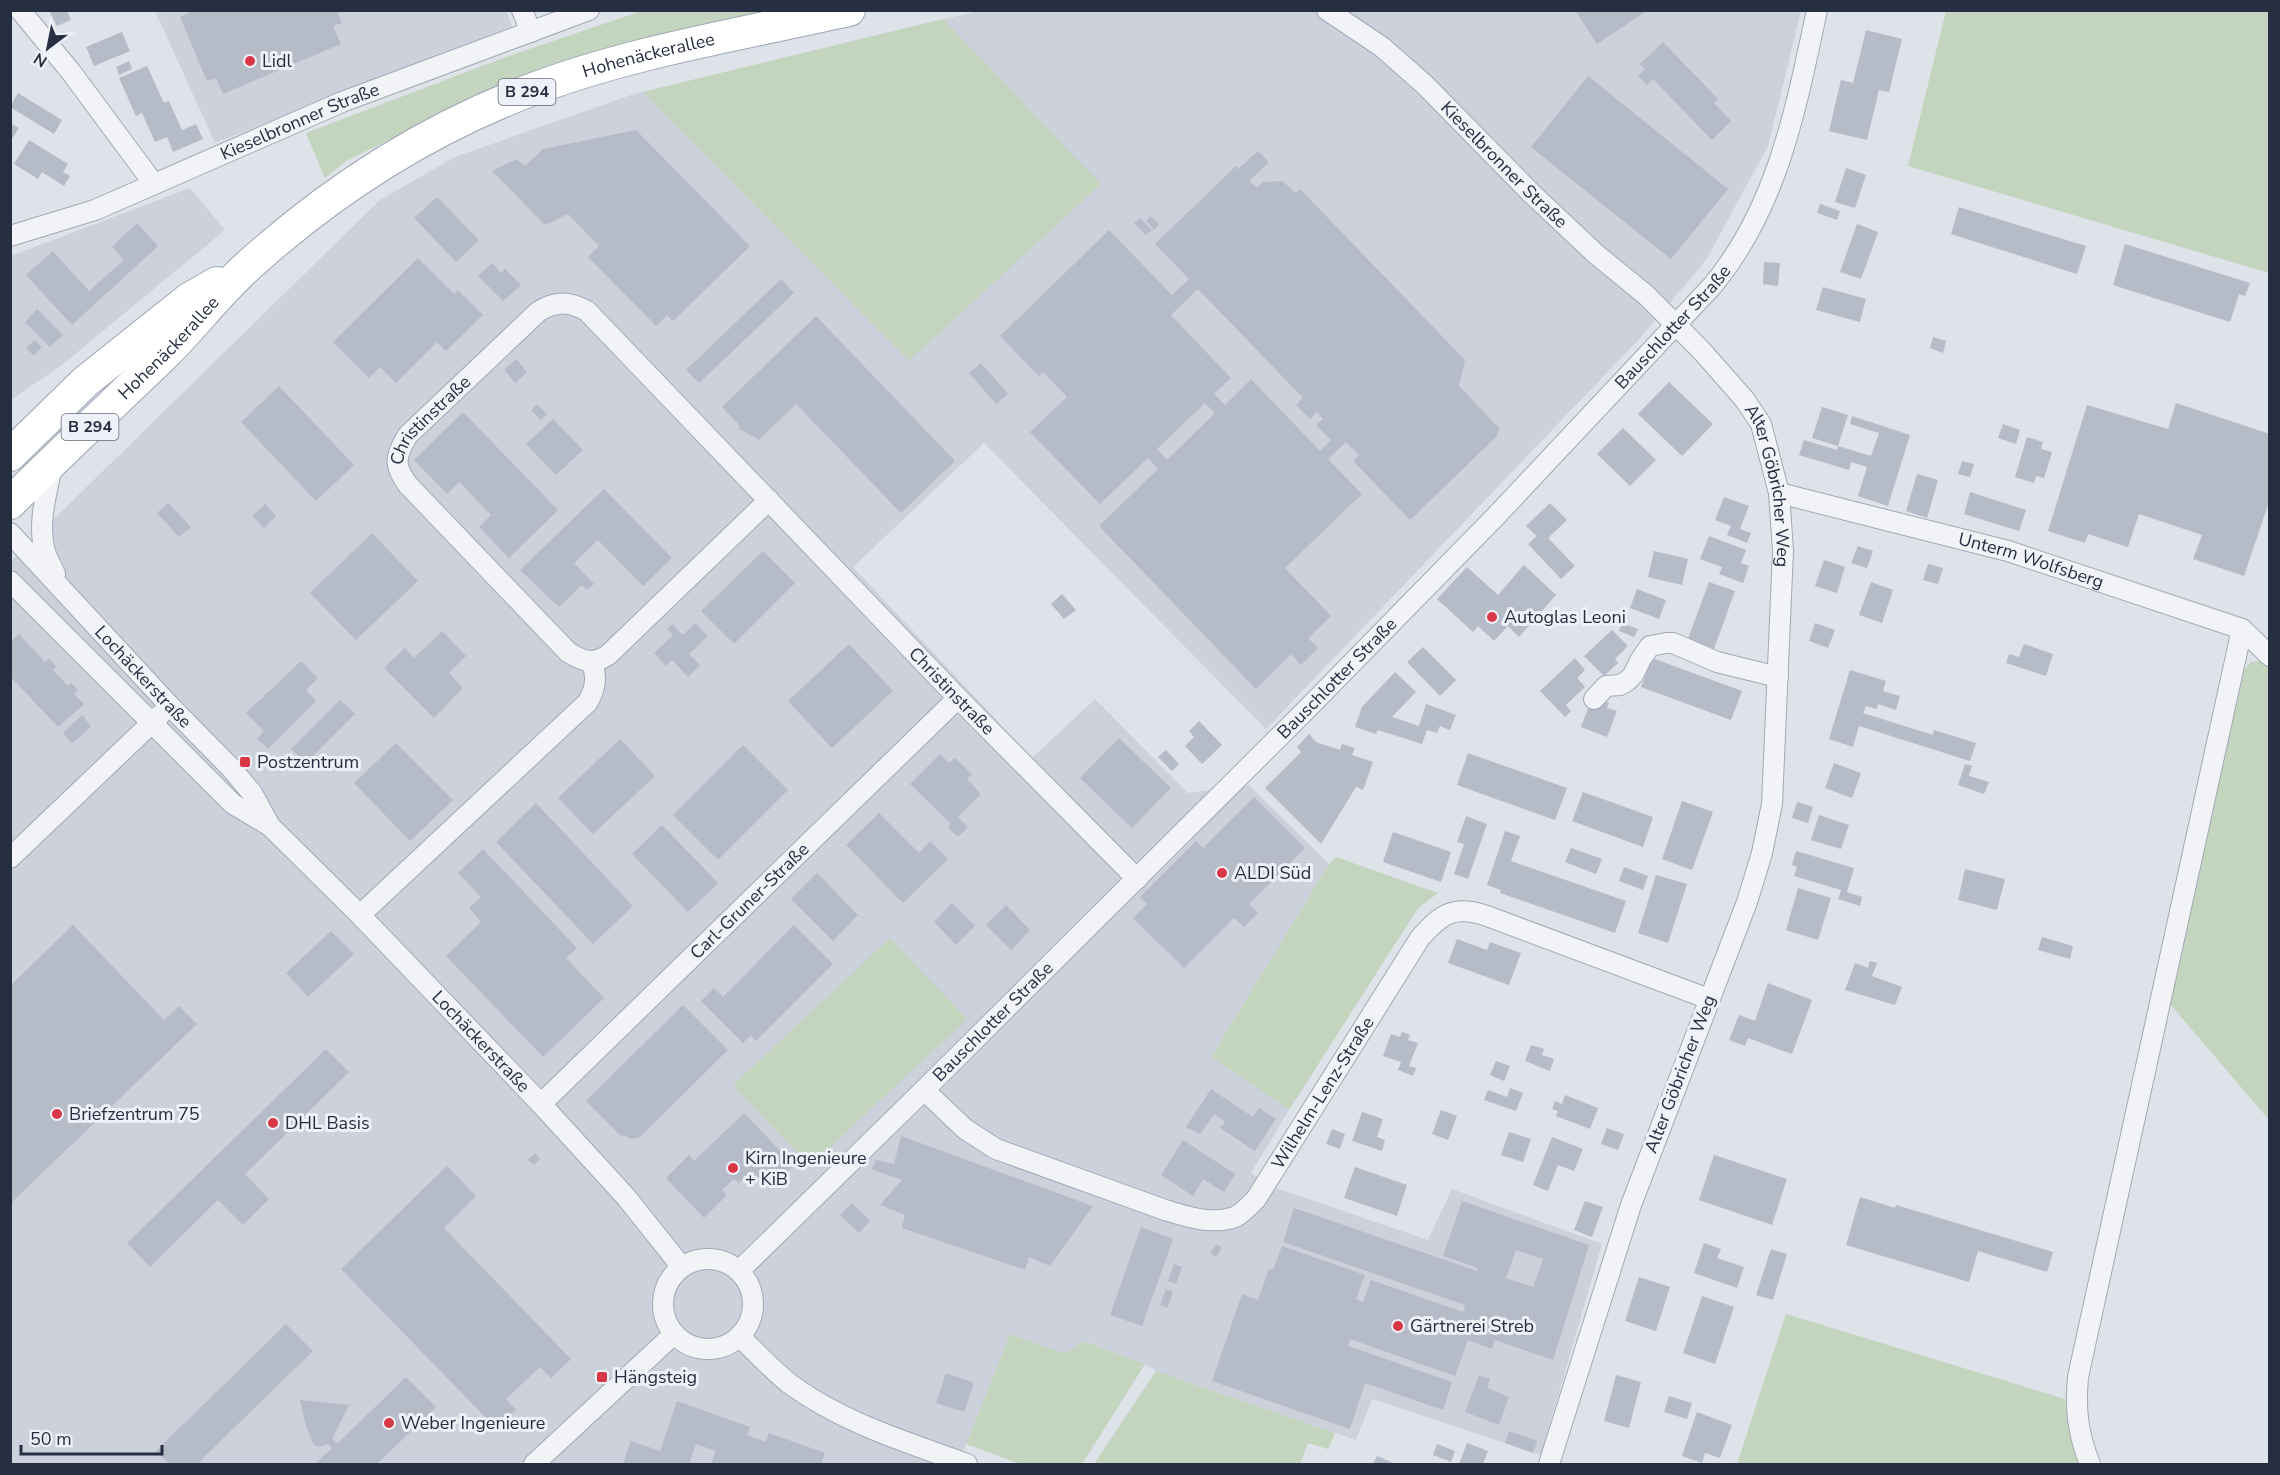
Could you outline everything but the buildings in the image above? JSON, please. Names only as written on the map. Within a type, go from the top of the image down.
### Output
[{"type":"main road","name":"Hohenäckerallee","points":[[10,503],[168,351],[247,267],[329,200],[425,138],[485,109],[568,76],[849,10]]},
{"type":"main road","name":"Hohenäckerallee","points":[[10,454],[86,381],[189,298],[247,267]]},
{"type":"street","points":[[20,10],[71,72],[154,184]]},
{"type":"street","points":[[522,10],[531,32]]},
{"type":"street","name":"Kieselbronner Straße","points":[[10,236],[95,210],[342,102],[589,10]]},
{"type":"street","name":"Kieselbronner Straße","points":[[1326,10],[1382,47],[1406,67],[1532,195],[1597,255],[1646,295],[1676,326]]},
{"type":"street","name":"Bauschlotter Straße","points":[[739,1271],[1308,708],[1489,523],[1676,326],[1733,260],[1755,222],[1788,135],[1817,10]]},
{"type":"street","name":"Christinstraße","points":[[591,662],[577,657],[560,643],[408,485],[400,474],[396,460],[408,435],[539,311],[547,306],[562,303],[571,303],[587,311],[958,698],[1137,879]]},
{"type":"street","name":"Alter Göbricher Weg","points":[[1549,1464],[1631,1205],[1747,902],[1762,853],[1772,804],[1783,552],[1779,493],[1769,450],[1756,415],[1726,378],[1676,326]]},
{"type":"street","points":[[53,463],[44,507],[43,534],[45,552],[61,588]]},
{"type":"street","name":"Unterm Wolfsberg","points":[[1779,493],[2008,551],[2242,629],[2270,656]]},
{"type":"street","points":[[360,915],[587,703],[595,683],[591,662],[600,661],[608,655],[769,501]]},
{"type":"street","name":"Lochäckerstraße","points":[[10,533],[245,785],[252,793],[270,826]]},
{"type":"street","name":"Lochäckerstraße","points":[[10,581],[20,598],[233,804],[270,826],[360,915],[541,1104],[626,1197],[681,1266]]},
{"type":"street","points":[[2090,1464],[2080,1439],[2075,1401],[2078,1377],[2242,629]]},
{"type":"street","points":[[1594,699],[1606,686],[1620,685],[1631,678],[1647,649],[1659,643],[1673,643],[1716,662],[1778,677]]},
{"type":"street","name":"Carl-Gruner-Straße","points":[[541,1104],[958,698]]},
{"type":"street","points":[[10,858],[170,706]]},
{"type":"street","name":"Wilhelm-Lenz-Straße","points":[[924,1090],[965,1129],[996,1149],[1189,1218],[1213,1220],[1236,1217],[1257,1199],[1420,938],[1438,919],[1448,914],[1458,910],[1470,910],[1709,999]]},
{"type":"street","points":[[713,1258],[739,1271],[751,1289],[753,1304],[748,1325],[739,1336],[722,1347],[702,1349],[689,1345],[674,1335],[664,1317],[662,1299],[668,1282],[681,1266],[699,1259],[713,1258]]},
{"type":"street","points":[[534,1464],[674,1335]]},
{"type":"street","points":[[739,1336],[789,1383],[821,1404],[894,1438],[967,1464]]},
{"type":"shaded area","points":[[506,10],[512,27],[215,143],[155,11]]},
{"type":"shaded area","points":[[978,11],[1801,11],[1768,146],[1706,260],[1642,336],[1266,729],[984,443],[853,567],[1032,758],[1095,699],[1188,793],[1249,785],[1329,864],[1211,1057],[1289,1110],[1251,1173],[1276,1188],[1428,1240],[1452,1189],[1602,1244],[1541,1455],[1372,1399],[1356,1440],[1156,1371],[1145,1364],[1085,1341],[1065,1354],[1010,1334],[958,1464],[11,1464],[11,561],[380,200],[455,157],[631,95]]},
{"type":"shaded area","points":[[190,188],[225,230],[62,365],[11,400],[11,256]]},
{"type":"green space","points":[[642,11],[773,11],[589,53],[504,83],[346,161],[325,178],[306,133],[506,57]]},
{"type":"green space","points":[[1946,11],[2269,11],[2269,273],[1908,166]]},
{"type":"green space","points":[[943,19],[1101,184],[909,361],[643,92]]},
{"type":"green space","points":[[2262,661],[2270,668],[2269,1120],[2165,998],[2243,672],[2251,662]]},
{"type":"green space","points":[[1336,857],[1438,893],[1418,908],[1289,1110],[1211,1057],[1329,864]]},
{"type":"green space","points":[[890,938],[967,1019],[810,1166],[733,1085]]},
{"type":"green space","points":[[1786,1314],[2065,1399],[2069,1431],[2082,1464],[1737,1464]]},
{"type":"green space","points":[[1010,1334],[1065,1354],[1084,1341],[1145,1364],[1082,1464],[1021,1464],[966,1444]]},
{"type":"green space","points":[[1156,1371],[1335,1433],[1328,1449],[1308,1443],[1300,1464],[1094,1464]]},
{"type":"place","name":"Lidl","points":[[250,61]]},
{"type":"place","name":"Autoglas Leoni","points":[[1492,617]]},
{"type":"place","name":"Postzentrum","points":[[245,762]]},
{"type":"place","name":"ALDI Süd","points":[[1222,873]]},
{"type":"place","name":"Briefzentrum 75","points":[[57,1114]]},
{"type":"place","name":"DHL Basis","points":[[273,1123]]},
{"type":"place","name":"Kirn Ingenieure + KiB","points":[[733,1168]]},
{"type":"place","name":"Gärtnerei Streb","points":[[1398,1326]]},
{"type":"place","name":"Hängsteig","points":[[602,1377]]},
{"type":"place","name":"Weber Ingenieure","points":[[389,1423]]}]
